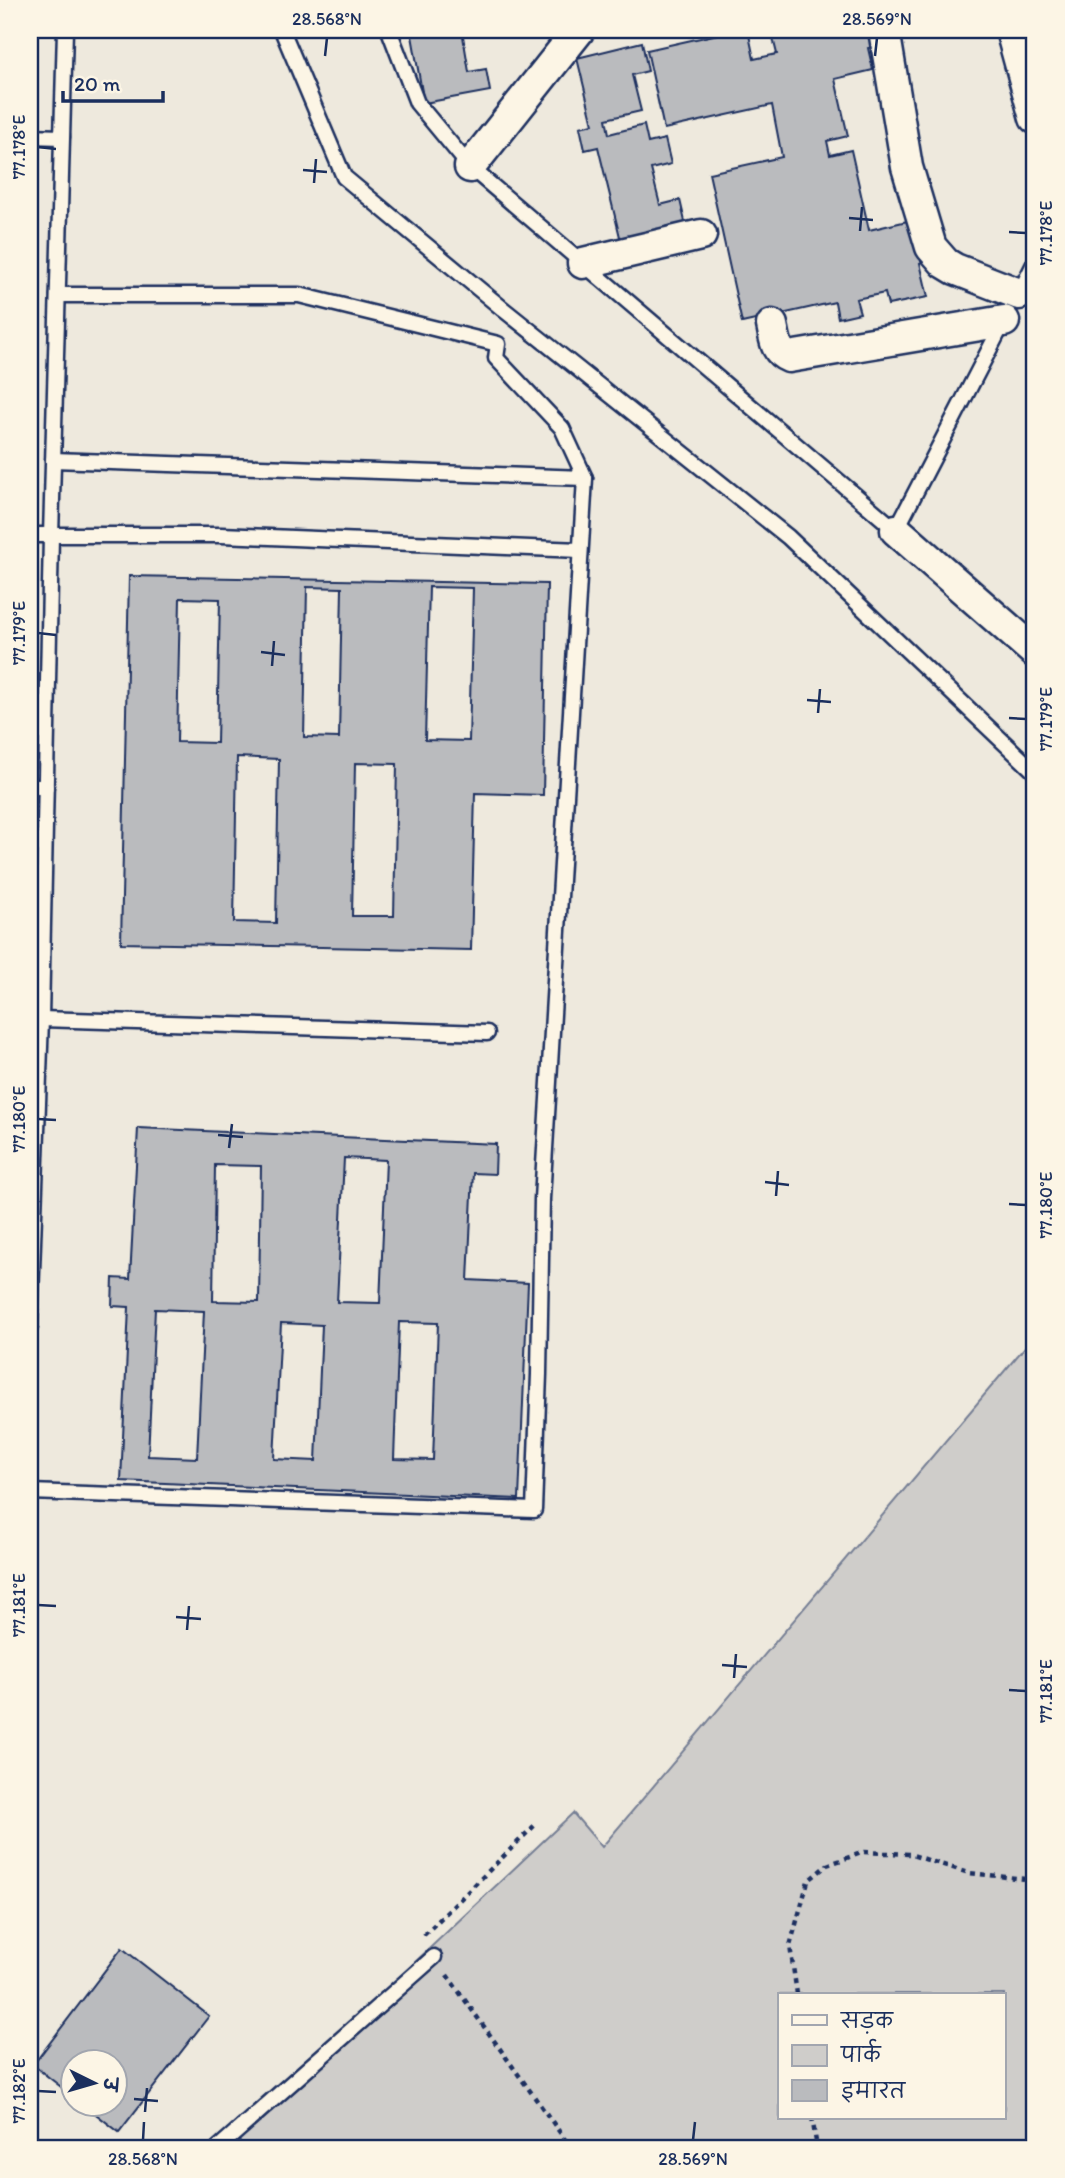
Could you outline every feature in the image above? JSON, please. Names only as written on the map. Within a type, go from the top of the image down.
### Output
[{"type":"street","points":[[470,167],[579,30]]},
{"type":"street","points":[[884,30],[906,167],[931,247],[945,263],[1019,293]]},
{"type":"street","points":[[1011,30],[1035,118]]},
{"type":"street","points":[[583,263],[701,235]]},
{"type":"street","points":[[772,326],[778,349],[789,356],[1004,321]]},
{"type":"street","points":[[896,530],[1035,652]]},
{"type":"lane","points":[[30,1327],[41,1019],[65,30]]},
{"type":"lane","points":[[282,30],[344,177],[503,309],[788,537],[1035,772]]},
{"type":"lane","points":[[389,30],[417,103],[470,167],[896,530],[1035,262]]},
{"type":"lane","points":[[30,136],[62,137]]},
{"type":"lane","points":[[30,1492],[534,1510],[540,1374],[542,1199],[585,478],[562,428],[496,358],[498,344],[299,295],[58,295]]},
{"type":"lane","points":[[54,460],[585,478]]},
{"type":"lane","points":[[30,535],[221,535],[580,550]]},
{"type":"lane","points":[[30,787],[46,787]]},
{"type":"lane","points":[[41,1019],[487,1033]]},
{"type":"lane","points":[[218,2148],[434,1957]]},
{"type":"path","points":[[535,1825],[420,1938],[571,2148]]},
{"type":"path","points":[[797,1993],[790,1946],[808,1881],[827,1865],[864,1852],[909,1854],[969,1873],[1035,1880]]},
{"type":"path","points":[[813,2118],[817,2148]]},
{"type":"green space","points":[[1035,1335],[1035,2148],[215,2148],[573,1813],[602,1847]]},
{"type":"building","points":[[411,30],[462,30],[469,72],[486,69],[490,91],[424,103]]},
{"type":"building","points":[[736,30],[748,30],[754,59],[777,54],[771,30],[876,30],[880,46],[868,48],[873,70],[835,79],[848,136],[827,141],[830,155],[851,150],[869,230],[920,218],[929,260],[920,263],[928,297],[888,305],[885,293],[856,299],[860,313],[838,318],[835,302],[742,323],[709,173],[782,157],[772,105],[664,129],[647,50]]},
{"type":"building","points":[[642,42],[648,71],[632,75],[641,111],[606,119],[609,134],[644,125],[648,143],[665,139],[671,164],[651,169],[660,205],[680,200],[686,226],[621,241],[598,147],[585,150],[580,127],[593,124],[577,58]]},
{"type":"building","points":[[129,576],[547,584],[543,795],[475,793],[471,950],[121,943]],"holes":[[[307,587],[342,588],[339,738],[304,737]],[[429,587],[473,588],[469,741],[425,740]],[[180,598],[220,599],[217,743],[177,742]],[[237,757],[279,759],[276,923],[234,922]],[[355,763],[397,764],[394,916],[352,916]]]},
{"type":"building","points":[[138,1128],[496,1144],[495,1174],[473,1173],[468,1280],[528,1283],[519,1499],[121,1481],[129,1307],[112,1306],[113,1278],[130,1279]],"holes":[[[344,1158],[386,1160],[380,1303],[337,1302]],[[215,1165],[261,1166],[259,1302],[213,1301]],[[155,1309],[204,1311],[197,1458],[148,1456]],[[399,1322],[438,1323],[433,1460],[394,1459]],[[281,1323],[322,1325],[316,1461],[274,1459]]]},
{"type":"building","points":[[122,1948],[209,2016],[130,2118],[130,2048],[60,2048],[60,2086],[33,2065]]},
{"type":"building","points":[[101,2118],[130,2118],[119,2132]]}]
